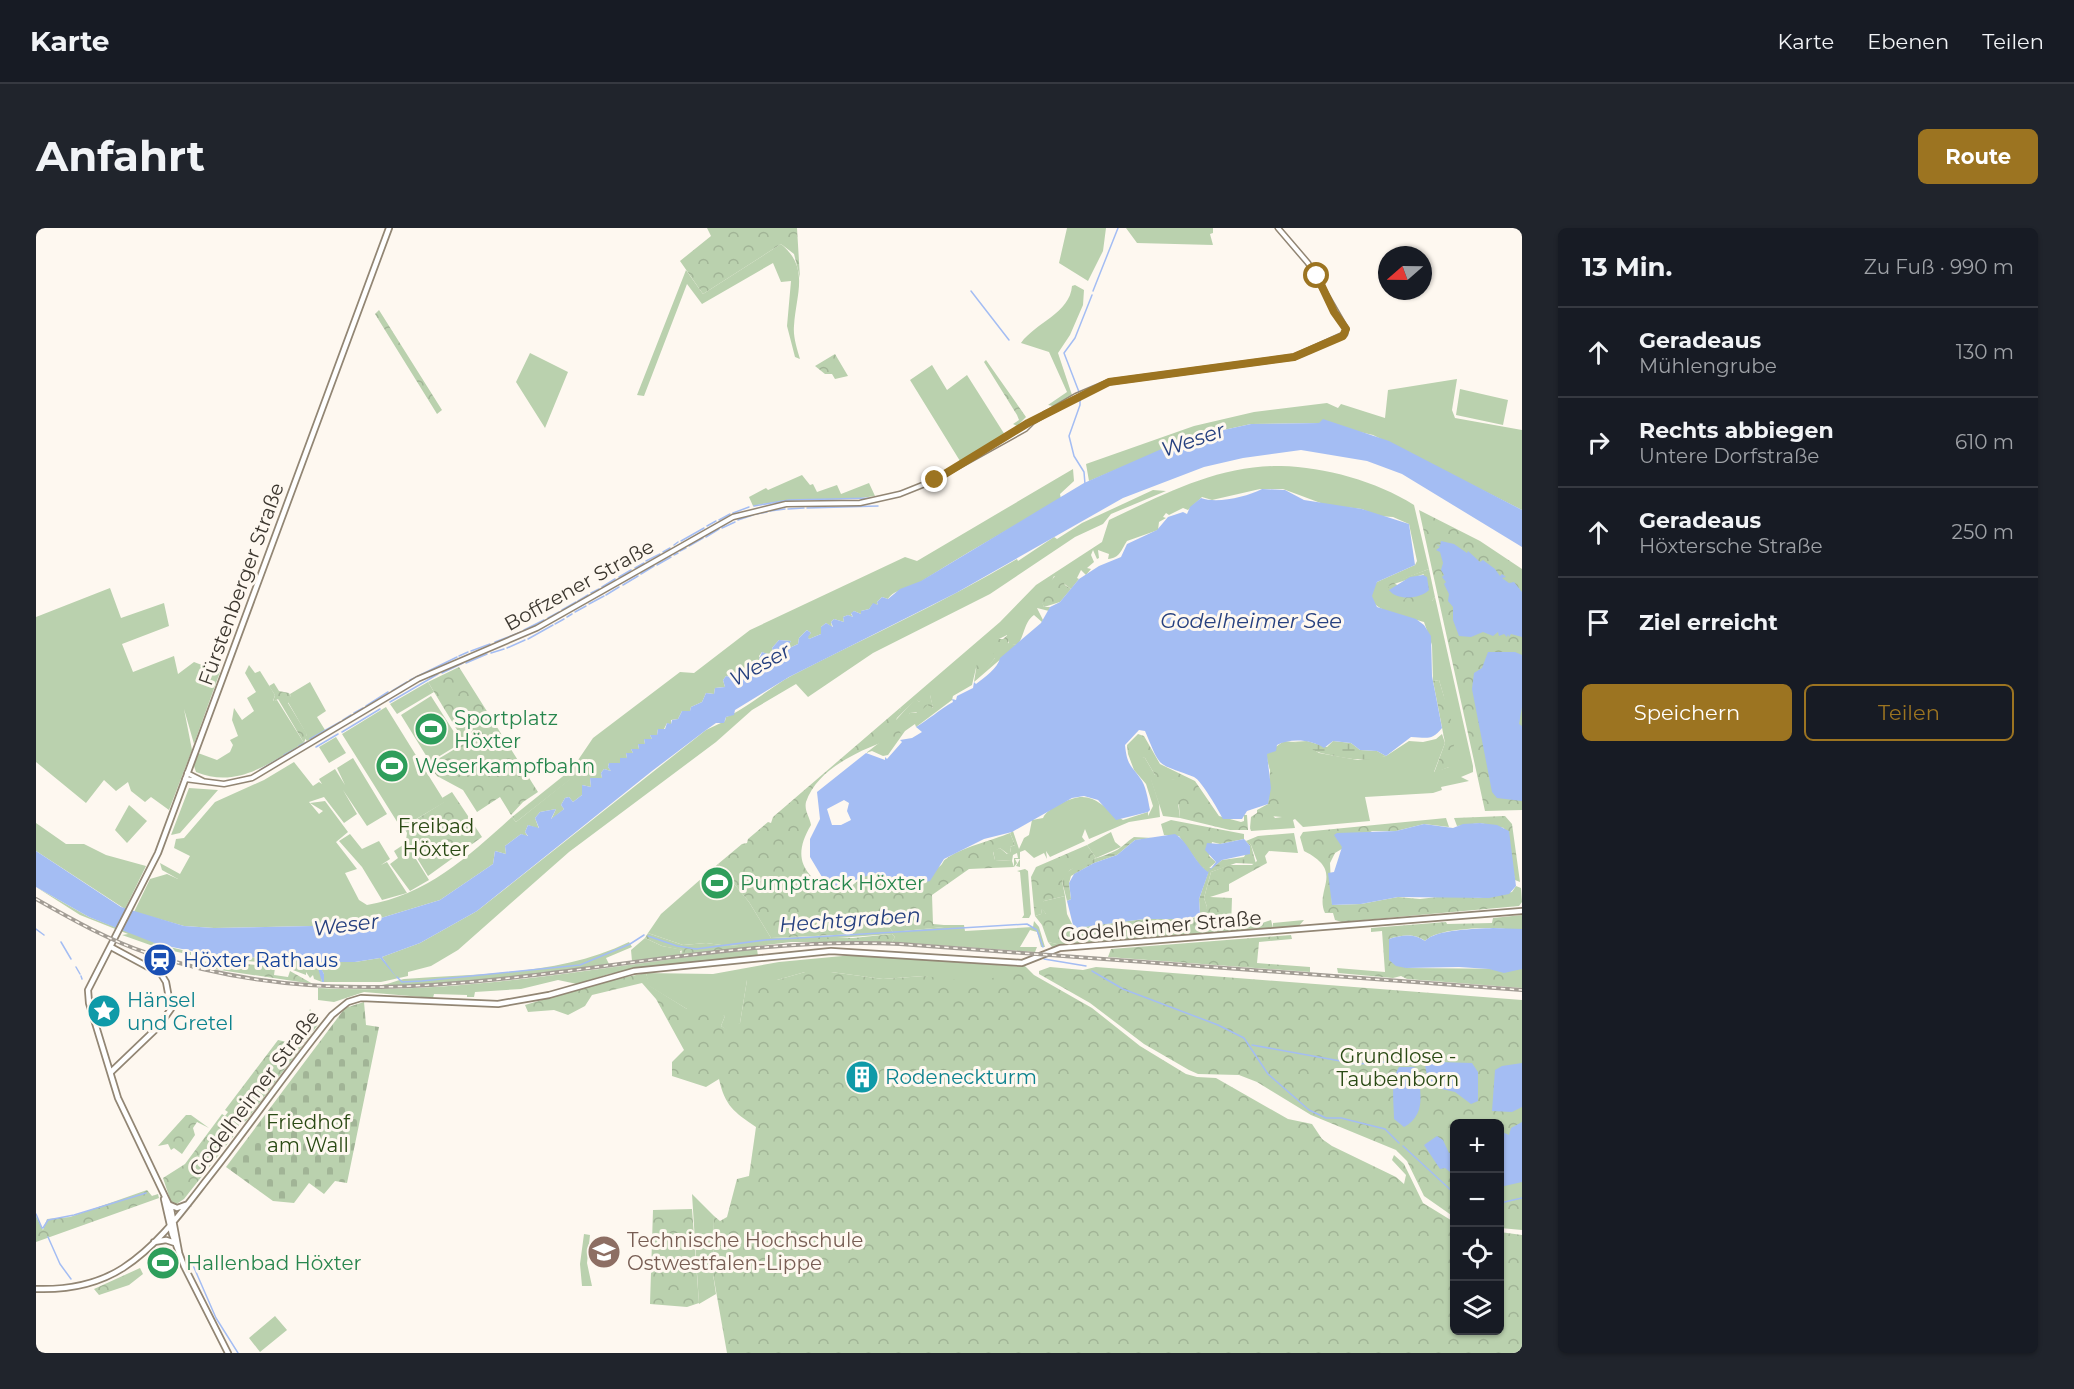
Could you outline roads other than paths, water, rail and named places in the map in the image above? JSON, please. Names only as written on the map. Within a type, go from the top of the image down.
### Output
[{"type":"main road","name":"Fürstenberger Straße","points":[[111,1072],[89,1003],[89,988],[148,872],[185,779],[389,228]]},
{"type":"main road","name":"Godelheimer Straße","points":[[36,1289],[65,1288],[94,1281],[120,1270],[154,1242],[189,1203],[332,1015],[348,1002],[361,998],[498,1004],[549,995],[634,971],[831,951],[1022,963],[1060,948],[1522,910]]},
{"type":"main road","points":[[111,947],[161,974],[166,982],[171,1009],[166,1018],[111,1072],[123,1109],[175,1220],[179,1252]]},
{"type":"main road","points":[[161,1191],[176,1245],[228,1353]]},
{"type":"main road","name":"Godelheimer Straße","points":[[168,1204],[178,1207],[189,1203]]},
{"type":"main road","points":[[154,1242],[168,1240],[176,1245]]},
{"type":"street","name":"Boffzener Straße","points":[[185,779],[224,784],[252,778],[418,679],[537,628],[740,514],[786,504],[860,503],[885,498],[930,482],[1076,396],[1118,380],[1294,357],[1345,334],[1346,329],[1334,312],[1317,276],[1278,228]]},
{"type":"street","name":"Boffzener Straße","points":[[187,773],[204,781]]},
{"type":"water","name":"Weser","points":[[1323,419],[1389,441],[1522,510],[1522,547],[1402,474],[1367,461],[1301,450],[1243,458],[1204,467],[1123,498],[956,593],[789,677],[735,710],[734,715],[726,717],[724,723],[716,723],[652,771],[477,911],[420,943],[382,957],[397,978],[380,958],[355,962],[318,962],[324,974],[324,982],[322,982],[318,968],[311,962],[202,953],[157,944],[89,917],[36,887],[36,851],[121,907],[184,926],[214,928],[358,925],[440,900],[493,864],[495,851],[506,854],[505,846],[521,834],[528,836],[525,832],[528,825],[539,828],[535,818],[540,812],[556,809],[551,819],[564,809],[561,805],[565,798],[569,797],[573,802],[582,795],[582,785],[591,787],[590,778],[602,778],[601,773],[604,769],[611,771],[608,767],[609,763],[620,763],[620,758],[627,758],[626,753],[633,753],[631,749],[639,749],[638,744],[645,744],[644,739],[652,739],[650,735],[657,735],[658,729],[665,729],[667,723],[671,724],[672,720],[678,719],[682,711],[690,711],[691,707],[702,702],[706,693],[714,694],[715,688],[725,687],[723,680],[726,676],[738,679],[735,674],[742,669],[751,671],[746,666],[754,660],[762,663],[759,659],[762,652],[775,657],[772,648],[779,640],[791,641],[785,650],[798,644],[799,638],[807,630],[811,633],[809,639],[821,634],[821,627],[826,623],[833,627],[831,622],[834,619],[844,622],[843,617],[848,615],[853,617],[851,613],[854,611],[861,614],[861,611],[869,609],[873,603],[878,605],[877,602],[882,597],[888,599],[900,589],[921,581],[1084,483],[1173,444],[1196,436],[1251,424],[1319,423]]},
{"type":"water","name":"Godelheimer See","points":[[1262,489],[1285,490],[1304,500],[1362,509],[1409,524],[1415,565],[1377,582],[1372,596],[1377,607],[1416,619],[1424,625],[1431,636],[1432,676],[1442,728],[1438,732],[1428,738],[1411,737],[1386,756],[1377,751],[1360,750],[1351,743],[1333,741],[1324,748],[1307,741],[1294,740],[1277,745],[1276,751],[1267,754],[1271,788],[1268,804],[1247,811],[1242,819],[1223,819],[1197,779],[1162,763],[1154,753],[1145,731],[1139,730],[1125,745],[1128,761],[1145,789],[1150,810],[1148,812],[1116,820],[1098,800],[1084,796],[1072,798],[1012,832],[984,839],[944,859],[930,881],[920,883],[874,873],[835,888],[822,877],[810,857],[810,839],[820,819],[817,792],[866,753],[885,760],[885,757],[887,759],[902,742],[900,740],[912,738],[922,732],[916,727],[953,702],[952,699],[956,700],[957,696],[973,688],[974,682],[976,684],[987,676],[1000,658],[1041,623],[1050,607],[1060,602],[1079,579],[1099,566],[1121,557],[1127,544],[1157,530],[1168,517],[1183,512],[1187,514],[1190,507],[1201,498],[1223,500]],"holes":[[[844,800],[849,803],[847,811],[851,820],[841,825],[832,825],[827,809]]]},
{"type":"water","points":[[1441,541],[1454,544],[1467,553],[1468,551],[1480,562],[1483,560],[1495,569],[1500,576],[1502,574],[1506,577],[1502,578],[1509,583],[1514,582],[1522,592],[1522,637],[1511,634],[1509,637],[1508,634],[1507,637],[1504,634],[1499,636],[1498,632],[1493,636],[1483,632],[1471,637],[1459,636],[1453,620],[1453,607],[1448,601],[1449,594],[1444,584],[1446,582],[1442,577],[1444,575],[1441,570],[1443,563],[1440,552],[1436,550],[1440,547],[1436,544],[1440,546]]},
{"type":"water","points":[[1423,575],[1427,577],[1429,590],[1425,593],[1409,598],[1397,596],[1389,590],[1410,577]]},
{"type":"water","points":[[1488,652],[1515,652],[1522,655],[1522,707],[1519,724],[1522,726],[1522,801],[1497,798],[1492,792],[1472,689],[1474,673],[1482,668]]},
{"type":"water","points":[[1424,824],[1453,828],[1463,824],[1497,825],[1509,831],[1516,886],[1509,894],[1489,898],[1398,897],[1361,904],[1332,905],[1328,873],[1334,872],[1342,847],[1334,835],[1337,833],[1396,831]]},
{"type":"water","points":[[1175,834],[1184,841],[1208,872],[1216,862],[1205,850],[1207,843],[1220,844],[1244,839],[1250,846],[1250,854],[1222,860],[1209,871],[1199,899],[1200,914],[1189,919],[1144,919],[1076,928],[1073,925],[1067,901],[1071,899],[1069,883],[1074,874],[1094,863],[1117,855],[1135,840]]},
{"type":"water","points":[[1493,928],[1522,929],[1522,969],[1504,973],[1489,969],[1459,967],[1406,968],[1396,966],[1389,960],[1389,939],[1408,936],[1425,941],[1430,937],[1447,932]]},
{"type":"water","points":[[1439,1062],[1472,1063],[1478,1072],[1478,1101],[1471,1104],[1455,1092],[1429,1086],[1425,1065]]},
{"type":"water","points":[[1522,1063],[1522,1107],[1512,1112],[1492,1111],[1495,1070],[1502,1066]]},
{"type":"water","points":[[1399,1067],[1414,1067],[1418,1070],[1420,1086],[1419,1109],[1411,1122],[1404,1127],[1394,1119],[1393,1085]]},
{"type":"water","points":[[1522,1122],[1522,1182],[1504,1186],[1504,1133],[1509,1135],[1511,1128]]},
{"type":"water","points":[[1437,1136],[1443,1140],[1450,1152],[1450,1172],[1445,1168],[1440,1169],[1424,1145]]},
{"type":"waterway","points":[[1093,291],[1118,228]]},
{"type":"waterway","points":[[971,291],[1009,340]]},
{"type":"waterway","points":[[1079,392],[1064,353],[1075,338],[1092,295]]},
{"type":"waterway","points":[[1080,397],[1080,405],[1069,436],[1074,456],[1084,472],[1085,484]]},
{"type":"waterway","points":[[754,506],[789,500],[875,498]]},
{"type":"waterway","points":[[807,508],[878,506]]},
{"type":"waterway","points":[[733,513],[749,507]]},
{"type":"waterway","points":[[788,509],[804,508]]},
{"type":"waterway","points":[[770,511],[785,509]]},
{"type":"waterway","points":[[756,514],[767,512]]},
{"type":"waterway","points":[[719,520],[730,514]]},
{"type":"waterway","points":[[738,520],[753,515]]},
{"type":"waterway","points":[[707,526],[716,521]]},
{"type":"waterway","points":[[722,528],[735,522]]},
{"type":"waterway","points":[[681,541],[704,528]]},
{"type":"waterway","points":[[706,537],[719,529]]},
{"type":"waterway","points":[[689,546],[703,538]]},
{"type":"waterway","points":[[674,545],[678,542]]},
{"type":"waterway","points":[[663,552],[670,548]]},
{"type":"waterway","points":[[680,551],[686,548]]},
{"type":"waterway","points":[[674,555],[678,553]]},
{"type":"waterway","points":[[646,561],[660,554]]},
{"type":"waterway","points":[[657,565],[671,557]]},
{"type":"waterway","points":[[635,568],[644,563]]},
{"type":"waterway","points":[[641,574],[654,566]]},
{"type":"waterway","points":[[619,577],[631,570]]},
{"type":"waterway","points":[[623,585],[638,576]]},
{"type":"waterway","points":[[602,587],[615,579]]},
{"type":"waterway","points":[[606,595],[619,587]]},
{"type":"waterway","points":[[591,593],[599,589]]},
{"type":"waterway","points":[[578,601],[588,595]]},
{"type":"waterway","points":[[589,604],[604,596]]},
{"type":"waterway","points":[[562,610],[576,602]]},
{"type":"waterway","points":[[575,612],[586,606]]},
{"type":"waterway","points":[[548,618],[559,612]]},
{"type":"waterway","points":[[567,617],[572,614]]},
{"type":"waterway","points":[[555,624],[564,619]]},
{"type":"waterway","points":[[524,630],[544,620]]},
{"type":"waterway","points":[[528,639],[553,625]]},
{"type":"waterway","points":[[495,642],[521,632]]},
{"type":"waterway","points":[[507,648],[525,640]]},
{"type":"waterway","points":[[471,651],[490,644]]},
{"type":"waterway","points":[[491,653],[504,649]]},
{"type":"waterway","points":[[459,656],[468,652]]},
{"type":"waterway","points":[[466,663],[487,654]]},
{"type":"waterway","points":[[410,680],[457,657]]},
{"type":"waterway","points":[[442,673],[463,663]]},
{"type":"waterway","points":[[390,702],[438,674]]},
{"type":"waterway","points":[[392,691],[407,682]]},
{"type":"waterway","points":[[366,706],[388,692]]},
{"type":"waterway","points":[[354,713],[363,708]]},
{"type":"waterway","points":[[342,732],[380,709]]},
{"type":"waterway","points":[[343,720],[351,715]]},
{"type":"waterway","points":[[310,739],[340,722]]},
{"type":"waterway","points":[[316,747],[338,734]]},
{"type":"waterway","points":[[299,746],[307,742]]},
{"type":"waterway","points":[[284,755],[297,748]]},
{"type":"waterway","points":[[260,770],[282,757]]},
{"type":"waterway","name":"Hechtgraben","points":[[648,936],[677,946],[696,949],[765,940],[1027,924],[1037,930],[1043,947]]},
{"type":"waterway","points":[[36,929],[44,935]]},
{"type":"waterway","name":"Hechtgraben","points":[[397,977],[402,982],[422,981],[580,965],[630,944],[644,935]]},
{"type":"waterway","points":[[61,942],[71,959]]},
{"type":"waterway","name":"Hechtgraben","points":[[1044,959],[1086,966]]},
{"type":"waterway","points":[[76,967],[80,974]]},
{"type":"waterway","name":"Hechtgraben","points":[[1092,971],[1123,989],[1218,1025],[1244,1038],[1268,1074],[1309,1110],[1326,1118],[1341,1118],[1385,1129],[1399,1143]]},
{"type":"waterway","points":[[1252,1045],[1357,1064],[1418,1060]]},
{"type":"waterway","name":"Hechtgraben","points":[[1403,1146],[1450,1189]]},
{"type":"waterway","points":[[43,1228],[48,1220],[74,1215],[146,1193]]},
{"type":"waterway","name":"Hechtgraben","points":[[1504,1202],[1522,1198]]},
{"type":"waterway","points":[[36,1214],[42,1228]]},
{"type":"waterway","points":[[48,1237],[60,1264],[71,1279]]},
{"type":"waterway","points":[[189,1256],[216,1318],[238,1353]]},
{"type":"railway","points":[[36,899],[106,936],[150,954],[244,977],[337,987],[431,985],[524,976],[711,952],[805,944],[900,944],[1522,990]]},
{"type":"place","name":"Sportplatz Höxter","points":[[431,729]]},
{"type":"place","name":"Weserkampfbahn","points":[[392,766]]},
{"type":"place","name":"Pumptrack Höxter","points":[[717,883]]},
{"type":"place","name":"Höxter Rathaus","points":[[160,960]]},
{"type":"place","name":"Hänsel und Gretel","points":[[104,1011]]},
{"type":"place","name":"Rodeneckturm","points":[[862,1077]]},
{"type":"place","name":"Technische Hochschule Ostwestfalen-Lippe","points":[[604,1252]]},
{"type":"place","name":"Hallenbad Höxter","points":[[163,1263]]},
{"type":"park label","name":"Freibad Höxter","points":[[436,838]]},
{"type":"park label","name":"Grundlose - Taubenborn","points":[[1398,1068]]},
{"type":"park label","name":"Friedhof am Wall","points":[[308,1134]]}]
